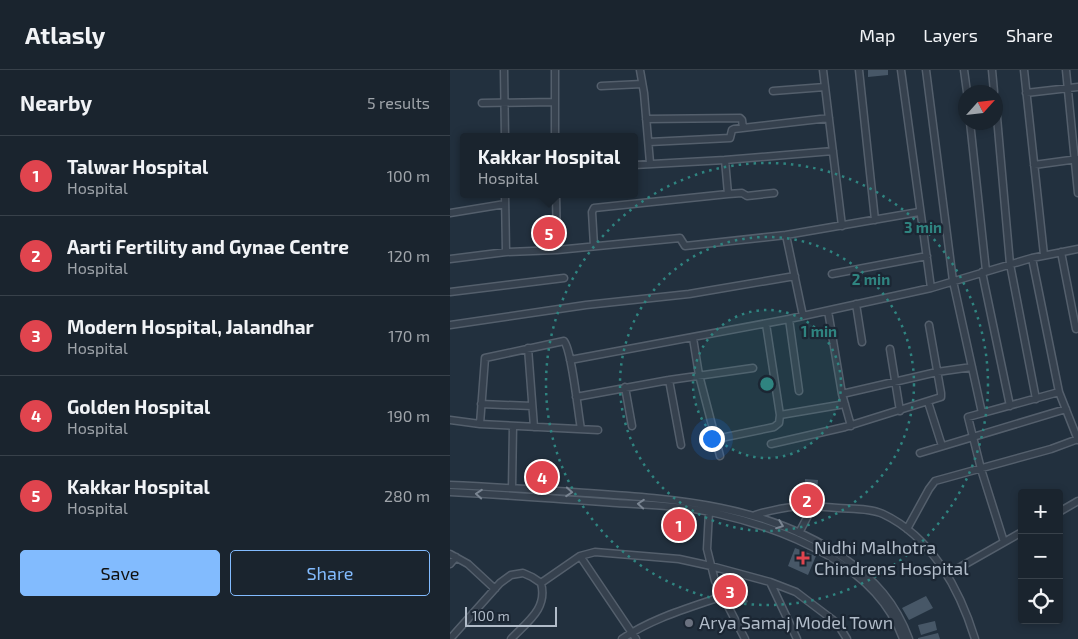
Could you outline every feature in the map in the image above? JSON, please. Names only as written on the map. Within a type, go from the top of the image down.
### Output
[{"type":"street","points":[[504,70],[504,133]]},
{"type":"street","points":[[555,70],[555,133]]},
{"type":"street","points":[[640,70],[650,164]]},
{"type":"street","points":[[823,70],[842,226]]},
{"type":"street","points":[[859,70],[875,220]]},
{"type":"street","points":[[901,70],[919,212],[931,288]]},
{"type":"street","points":[[926,70],[953,281],[982,413]]},
{"type":"street","points":[[964,70],[966,85]]},
{"type":"street","points":[[992,70],[993,85]]},
{"type":"street","points":[[1024,70],[1044,255]]},
{"type":"street","points":[[1066,70],[1066,88],[1077,160],[1078,193]]},
{"type":"street","points":[[601,86],[642,84]]},
{"type":"street","points":[[772,91],[825,87]]},
{"type":"street","points":[[1026,93],[1078,87]]},
{"type":"street","points":[[482,103],[555,102]]},
{"type":"street","points":[[646,120],[740,118],[743,128]]},
{"type":"street","points":[[649,142],[730,138],[732,137],[732,130],[829,118]]},
{"type":"street","points":[[971,130],[984,271],[1010,406]]},
{"type":"street","points":[[998,130],[1010,264],[1036,399]]},
{"type":"street","points":[[638,165],[834,151]]},
{"type":"street","points":[[725,160],[728,194]]},
{"type":"street","points":[[1034,165],[1077,160]]},
{"type":"street","points":[[594,246],[592,212],[594,208],[728,194],[742,193],[747,196],[774,193]]},
{"type":"street","points":[[505,198],[506,252]]},
{"type":"street","points":[[556,198],[556,250]]},
{"type":"street","points":[[450,213],[505,204]]},
{"type":"street","points":[[450,259],[506,252],[556,250],[680,238],[685,246],[786,235],[919,212]]},
{"type":"street","points":[[786,235],[804,316]]},
{"type":"street","points":[[570,360],[828,311],[931,288],[1032,258],[1078,249]]},
{"type":"street","points":[[1061,252],[1076,329]]},
{"type":"street","points":[[832,274],[927,256]]},
{"type":"street","points":[[907,529],[932,484],[940,479],[981,469],[1078,440],[1060,392],[1032,258]]},
{"type":"street","points":[[450,325],[576,307],[689,294],[795,276]]},
{"type":"street","points":[[450,292],[564,278]]},
{"type":"street","points":[[856,304],[862,342]]},
{"type":"street","points":[[828,311],[842,394],[851,426]]},
{"type":"street","points":[[789,319],[799,391]]},
{"type":"street","points":[[716,439],[774,427],[779,423],[780,415],[766,324]]},
{"type":"street","points":[[771,444],[851,426],[939,398],[941,396],[928,326]]},
{"type":"street","points":[[693,338],[699,375],[720,456]]},
{"type":"street","points":[[480,424],[485,358],[564,342],[567,346],[570,360],[581,429]]},
{"type":"street","points":[[528,348],[534,427]]},
{"type":"street","points":[[890,350],[900,411]]},
{"type":"street","points":[[842,394],[937,372],[972,367]]},
{"type":"street","points":[[576,397],[625,387],[753,368]]},
{"type":"street","points":[[669,380],[681,446]]},
{"type":"street","points":[[625,387],[632,426]]},
{"type":"street","points":[[1004,542],[981,469],[968,417],[1060,392]]},
{"type":"street","points":[[928,402],[942,446]]},
{"type":"street","points":[[481,404],[532,406]]},
{"type":"street","points":[[780,415],[845,404]]},
{"type":"street","points":[[920,453],[1066,409]]},
{"type":"street","points":[[450,420],[480,424],[598,430]]},
{"type":"street","points":[[512,488],[513,426]]},
{"type":"street","points":[[450,485],[675,500],[754,515],[827,546],[861,570],[888,598],[909,639]]},
{"type":"street","points":[[450,492],[667,506],[709,512],[763,525],[838,561],[872,588],[887,607],[903,639]]},
{"type":"street","points":[[1063,510],[1078,501]]},
{"type":"street","points":[[754,515],[784,507],[813,506],[882,514],[907,529],[932,553],[948,574],[976,639]]},
{"type":"street","points":[[799,533],[813,506]]},
{"type":"street","points":[[709,512],[707,549],[715,582],[746,639]]},
{"type":"street","points":[[948,574],[1018,534]]},
{"type":"street","points":[[541,583],[580,556],[595,552],[679,559],[770,582],[796,592],[837,623],[847,639]]},
{"type":"street","points":[[450,564],[453,556],[468,564],[495,589]]},
{"type":"street","points":[[580,556],[636,639]]},
{"type":"street","points":[[450,639],[495,589],[511,575],[523,573],[541,583],[543,600],[538,609],[511,639]]},
{"type":"street","points":[[770,582],[797,639]]},
{"type":"street","points":[[622,639],[659,619],[723,596]]},
{"type":"building","points":[[868,70],[888,70],[888,75],[868,77]]},
{"type":"building","points":[[554,229],[554,235],[542,236],[541,230]]},
{"type":"building","points":[[537,467],[546,467],[546,481],[537,481]]},
{"type":"building","points":[[805,479],[818,480],[816,503],[804,502]]},
{"type":"building","points":[[673,518],[687,520],[685,539],[670,537]]},
{"type":"building","points":[[795,548],[816,556],[808,575],[788,566]]},
{"type":"building","points":[[724,577],[725,579],[731,577],[740,579],[742,591],[744,591],[748,602],[732,610],[719,579]]},
{"type":"building","points":[[926,596],[933,608],[909,620],[902,608]]},
{"type":"building","points":[[935,621],[937,630],[921,635],[918,625]]},
{"type":"building","points":[[938,633],[940,639],[918,639],[918,638]]},
{"type":"place","name":"Kakkar Hospital","points":[[549,233]]},
{"type":"place","name":"Golden Hospital","points":[[542,477]]},
{"type":"place","name":"Aarti Fertility and Gynae Centre","points":[[807,500]]},
{"type":"place","name":"Talwar Hospital","points":[[679,525]]},
{"type":"place","name":"Nidhi Malhotra Chindrens Hospital","points":[[803,558]]},
{"type":"place","name":"Modern Hospital, Jalandhar","points":[[730,591]]},
{"type":"place","name":"Arya Samaj Model Town","points":[[689,623]]}]
